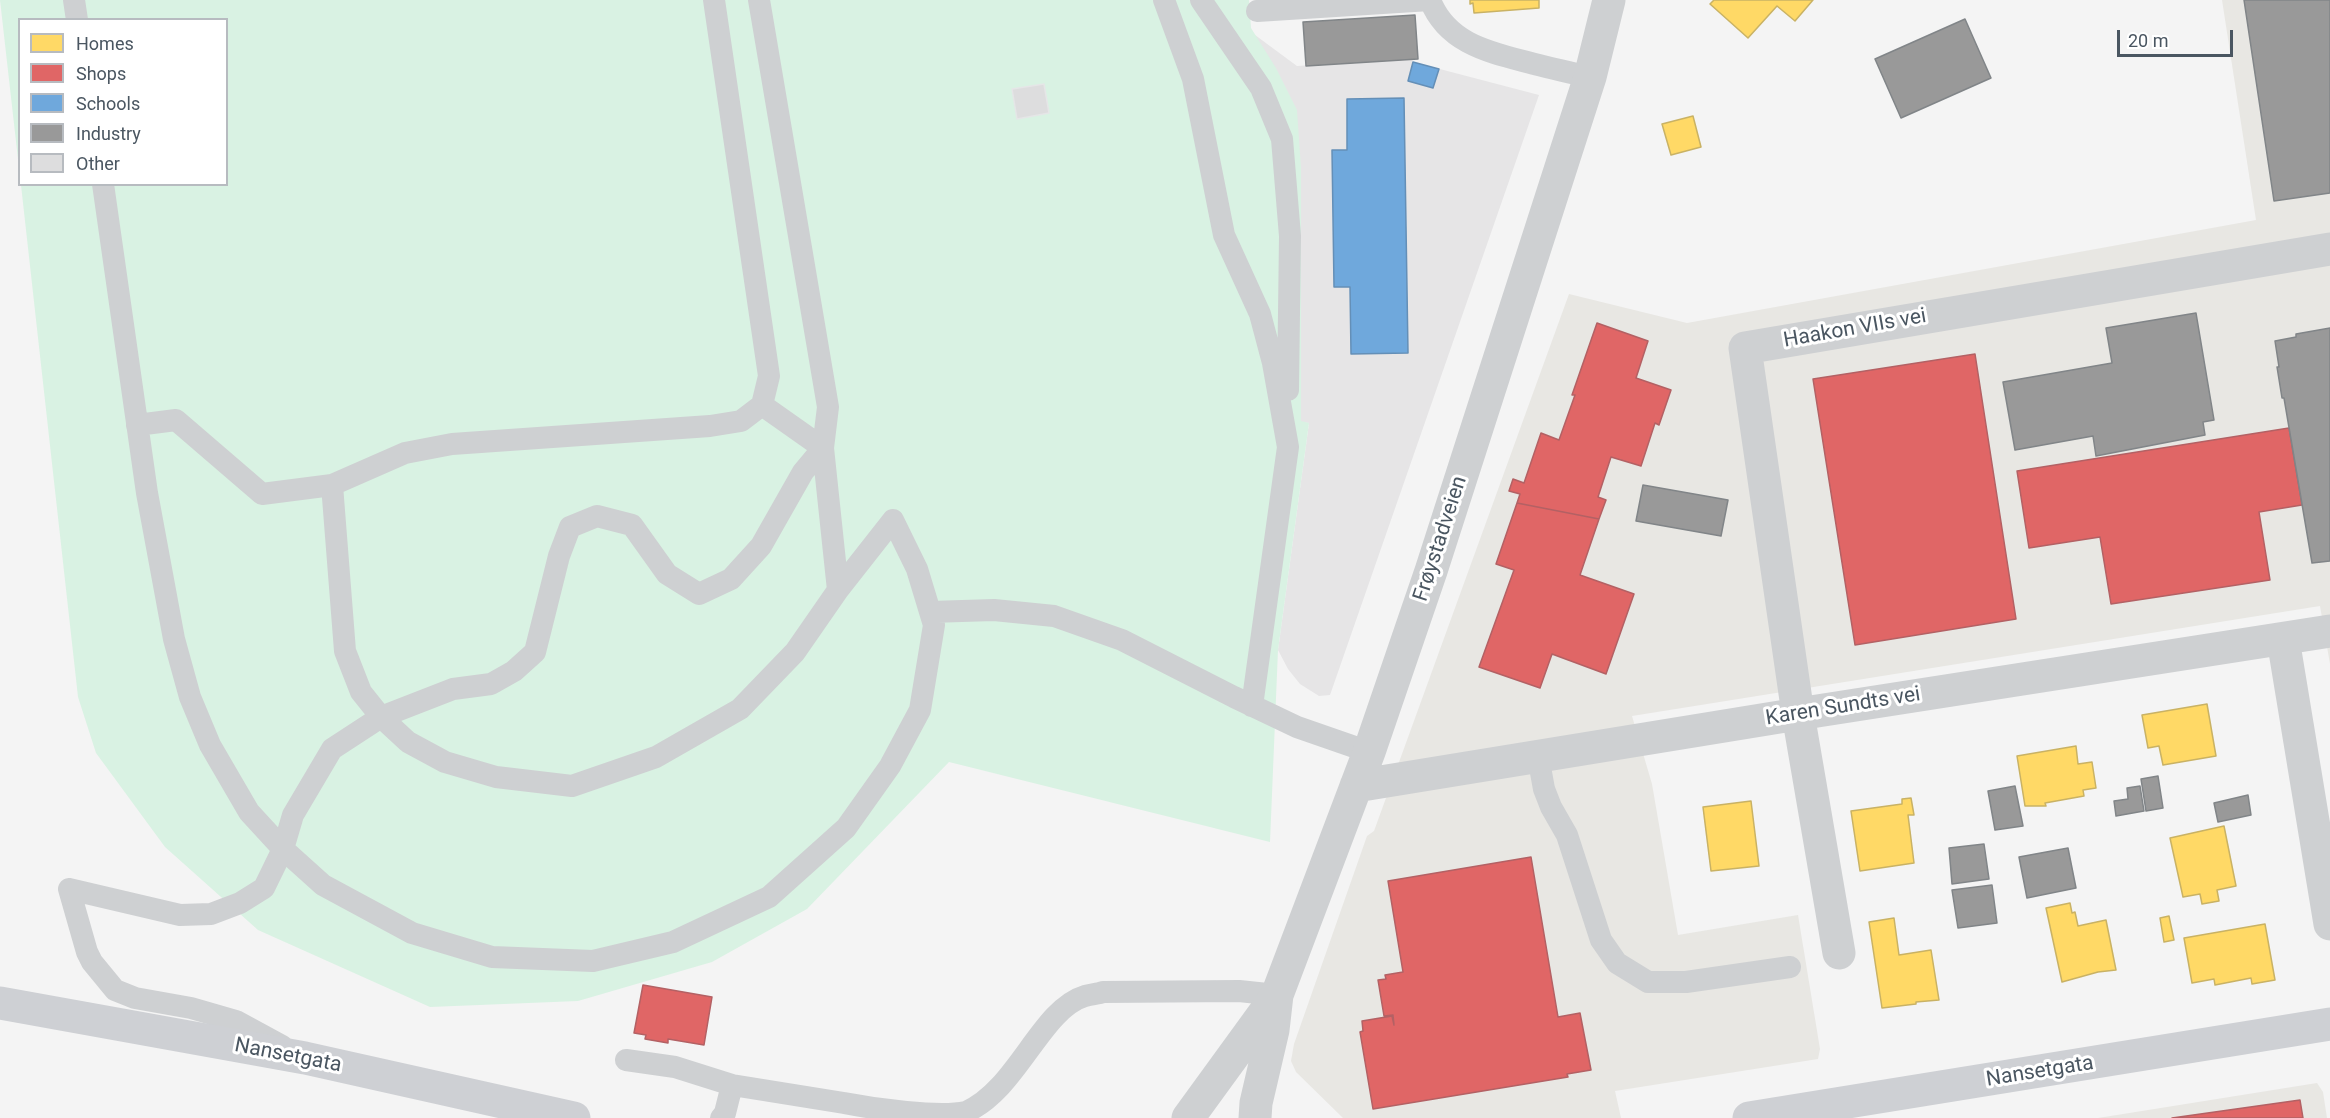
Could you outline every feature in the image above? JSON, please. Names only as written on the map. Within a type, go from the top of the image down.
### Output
[{"type":"main road","name":"Nansetgata","points":[[0,1003],[305,1058],[574,1118]]},
{"type":"main road","name":"Nansetgata","points":[[1749,1118],[1861,1109],[2330,1024]]},
{"type":"street","name":"Frøystadveien","points":[[1255,1118],[1256,1103],[1273,1030],[1277,995],[1369,752],[1431,571],[1590,77],[1609,0]]},
{"type":"street","name":"Haakon VIIs vei","points":[[1798,714],[1745,348],[2330,249]]},
{"type":"street","name":"Karen Sundts vei","points":[[1356,786],[2330,631]]},
{"type":"street","points":[[2283,639],[2330,924]]},
{"type":"street","points":[[1798,714],[1839,953]]},
{"type":"street","name":"Frøystadveien","points":[[1188,1118],[1277,995]]},
{"type":"lane","points":[[74,0],[77,18]]},
{"type":"lane","points":[[137,425],[176,420],[262,494],[332,485],[405,453],[442,446],[710,426],[741,421],[762,405],[769,376],[714,0]]},
{"type":"lane","points":[[759,0],[828,407],[823,448],[838,590]]},
{"type":"lane","points":[[1164,0],[1193,79],[1224,234],[1260,314],[1274,363],[1288,447]]},
{"type":"lane","points":[[1201,0],[1261,88],[1282,140],[1290,236],[1288,447],[1252,706]]},
{"type":"lane","points":[[1257,11],[1430,0],[1447,27],[1463,40],[1485,51],[1590,77]]},
{"type":"lane","points":[[103,186],[137,425],[174,639],[190,697],[210,745],[249,812],[283,849],[323,885],[412,933],[492,957],[593,961],[673,942],[769,897],[846,828],[890,766],[920,710],[934,625],[917,569],[893,519],[838,590],[795,652],[740,710],[656,757],[572,786],[496,777],[445,762],[408,742],[381,717],[362,692],[345,651],[332,485]]},
{"type":"lane","points":[[762,405],[823,448]]},
{"type":"lane","points":[[305,1058],[236,1021],[191,1008],[135,998],[115,990],[92,962],[87,952],[69,889],[180,915],[212,914],[240,903],[264,888],[283,849],[293,815],[332,749],[381,717],[453,689],[491,684],[514,671],[535,652],[559,556],[570,526],[597,516],[632,525],[667,574],[699,594],[731,579],[761,546],[803,472],[823,448]]},
{"type":"lane","points":[[930,612],[994,610],[1054,616],[1122,640],[1297,727],[1369,752]]},
{"type":"lane","points":[[1538,756],[1544,789],[1567,835],[1601,940],[1617,963],[1648,982],[1686,982],[1790,967]]},
{"type":"lane","points":[[626,1060],[675,1067],[732,1084],[896,1112],[937,1116],[965,1112],[982,1101],[1010,1076],[1056,1014],[1083,996],[1103,993],[1239,991],[1277,995]]},
{"type":"lane","points":[[722,1118],[732,1084]]},
{"type":"shaded area","points":[[2222,0],[2330,0],[2330,664],[2320,606],[1632,716],[1652,784],[1678,935],[1798,915],[1820,1049],[1818,1059],[1615,1091],[1621,1118],[1343,1118],[1296,1072],[1291,1061],[1294,1044],[1367,836],[1374,831],[1569,294],[1687,323],[2256,220]]},
{"type":"shaded area","points":[[1255,35],[1297,66],[1412,59],[1413,62],[1539,95],[1330,695],[1319,696],[1300,684],[1288,669],[1278,650],[1309,423],[1301,422]]},
{"type":"shaded area","points":[[2317,1083],[2323,1092],[2327,1118],[2098,1118]]},
{"type":"green space","points":[[0,0],[1249,0],[1251,28],[1276,68],[1297,110],[1301,168],[1301,421],[1309,423],[1278,650],[1270,842],[949,762],[807,909],[712,962],[578,1001],[430,1007],[258,930],[165,847],[96,753],[78,697],[21,186],[228,186],[228,18],[18,18],[18,159]]},
{"type":"building: Homes","points":[[1470,0],[1539,0],[1539,8],[1474,13],[1473,3],[1470,4]]},
{"type":"building: Homes","points":[[1714,0],[1813,0],[1795,21],[1777,6],[1748,38],[1710,4]]},
{"type":"building: Homes","points":[[1693,116],[1701,147],[1671,155],[1662,124]]},
{"type":"building: Homes","points":[[2207,704],[2216,756],[2163,765],[2159,746],[2148,748],[2142,715]]},
{"type":"building: Homes","points":[[2076,746],[2078,764],[2092,762],[2096,788],[2083,790],[2084,796],[2045,803],[2046,806],[2025,806],[2017,756]]},
{"type":"building: Homes","points":[[1911,798],[1914,815],[1908,815],[1914,863],[1860,871],[1851,811],[1902,804],[1902,799]]},
{"type":"building: Homes","points":[[1751,801],[1759,866],[1711,871],[1703,807]]},
{"type":"building: Homes","points":[[2224,826],[2236,886],[2217,890],[2219,901],[2202,904],[2200,894],[2183,897],[2170,838]]},
{"type":"building: Homes","points":[[2070,903],[2078,926],[2106,920],[2116,970],[2098,972],[2062,982],[2046,908]]},
{"type":"building: Homes","points":[[2169,916],[2174,940],[2164,942],[2160,918]]},
{"type":"building: Homes","points":[[1894,918],[1899,955],[1931,950],[1939,1000],[1882,1008],[1869,922]]},
{"type":"building: Homes","points":[[2265,924],[2275,980],[2252,984],[2251,978],[2215,985],[2214,979],[2192,983],[2184,938]]},
{"type":"building: Shops","points":[[1597,323],[1648,341],[1636,378],[1671,390],[1659,425],[1655,423],[1641,466],[1611,457],[1598,497],[1606,500],[1599,519],[1517,503],[1520,494],[1509,491],[1513,479],[1524,483],[1541,433],[1559,440]]},
{"type":"building: Shops","points":[[1975,354],[2016,619],[1855,645],[1813,379]]},
{"type":"building: Shops","points":[[2289,428],[2302,505],[2259,512],[2270,580],[2111,604],[2100,537],[2029,548],[2017,471]]},
{"type":"building: Shops","points":[[1517,503],[1599,519],[1580,575],[1634,594],[1606,674],[1552,654],[1540,688],[1479,667],[1514,570],[1496,564]]},
{"type":"building: Shops","points":[[1531,857],[1558,1017],[1580,1013],[1591,1070],[1567,1074],[1568,1077],[1373,1109],[1360,1032],[1363,1031],[1362,1021],[1392,1016],[1394,1025],[1393,1015],[1384,1016],[1378,980],[1386,979],[1385,975],[1403,972],[1388,881]]},
{"type":"building: Shops","points":[[643,985],[712,997],[704,1045],[668,1039],[668,1043],[645,1039],[646,1035],[634,1033]]},
{"type":"building: Shops","points":[[2300,1100],[2303,1118],[2172,1118]]},
{"type":"building: Schools","points":[[1413,62],[1439,69],[1433,88],[1408,81]]},
{"type":"building: Schools","points":[[1404,98],[1408,353],[1351,354],[1350,287],[1334,287],[1332,150],[1347,150],[1347,99]]},
{"type":"building: Industry","points":[[2244,0],[2330,0],[2330,193],[2274,201]]},
{"type":"building: Industry","points":[[1415,15],[1418,59],[1306,66],[1303,22]]},
{"type":"building: Industry","points":[[1965,19],[1991,78],[1901,118],[1875,59]]},
{"type":"building: Industry","points":[[2196,313],[2214,420],[2203,422],[2205,435],[2096,456],[2093,436],[2015,450],[2003,382],[2112,363],[2106,328]]},
{"type":"building: Industry","points":[[2330,328],[2330,561],[2312,563],[2284,398],[2282,398],[2275,341],[2296,337],[2296,334]]},
{"type":"building: Industry","points":[[1643,485],[1728,500],[1721,536],[1636,521]]},
{"type":"building: Industry","points":[[2158,776],[2163,808],[2146,811],[2141,779]]},
{"type":"building: Industry","points":[[2015,786],[2023,826],[1995,830],[1988,791]]},
{"type":"building: Industry","points":[[2140,786],[2144,811],[2116,816],[2114,801],[2128,799],[2127,788]]},
{"type":"building: Industry","points":[[2248,795],[2251,815],[2218,822],[2214,803]]},
{"type":"building: Industry","points":[[1984,844],[1989,879],[1952,884],[1949,848]]},
{"type":"building: Industry","points":[[2068,848],[2076,888],[2027,898],[2019,857]]},
{"type":"building: Industry","points":[[1992,885],[1997,923],[1958,928],[1952,890]]},
{"type":"building: Other","points":[[1044,84],[1049,113],[1017,119],[1012,89]]}]
